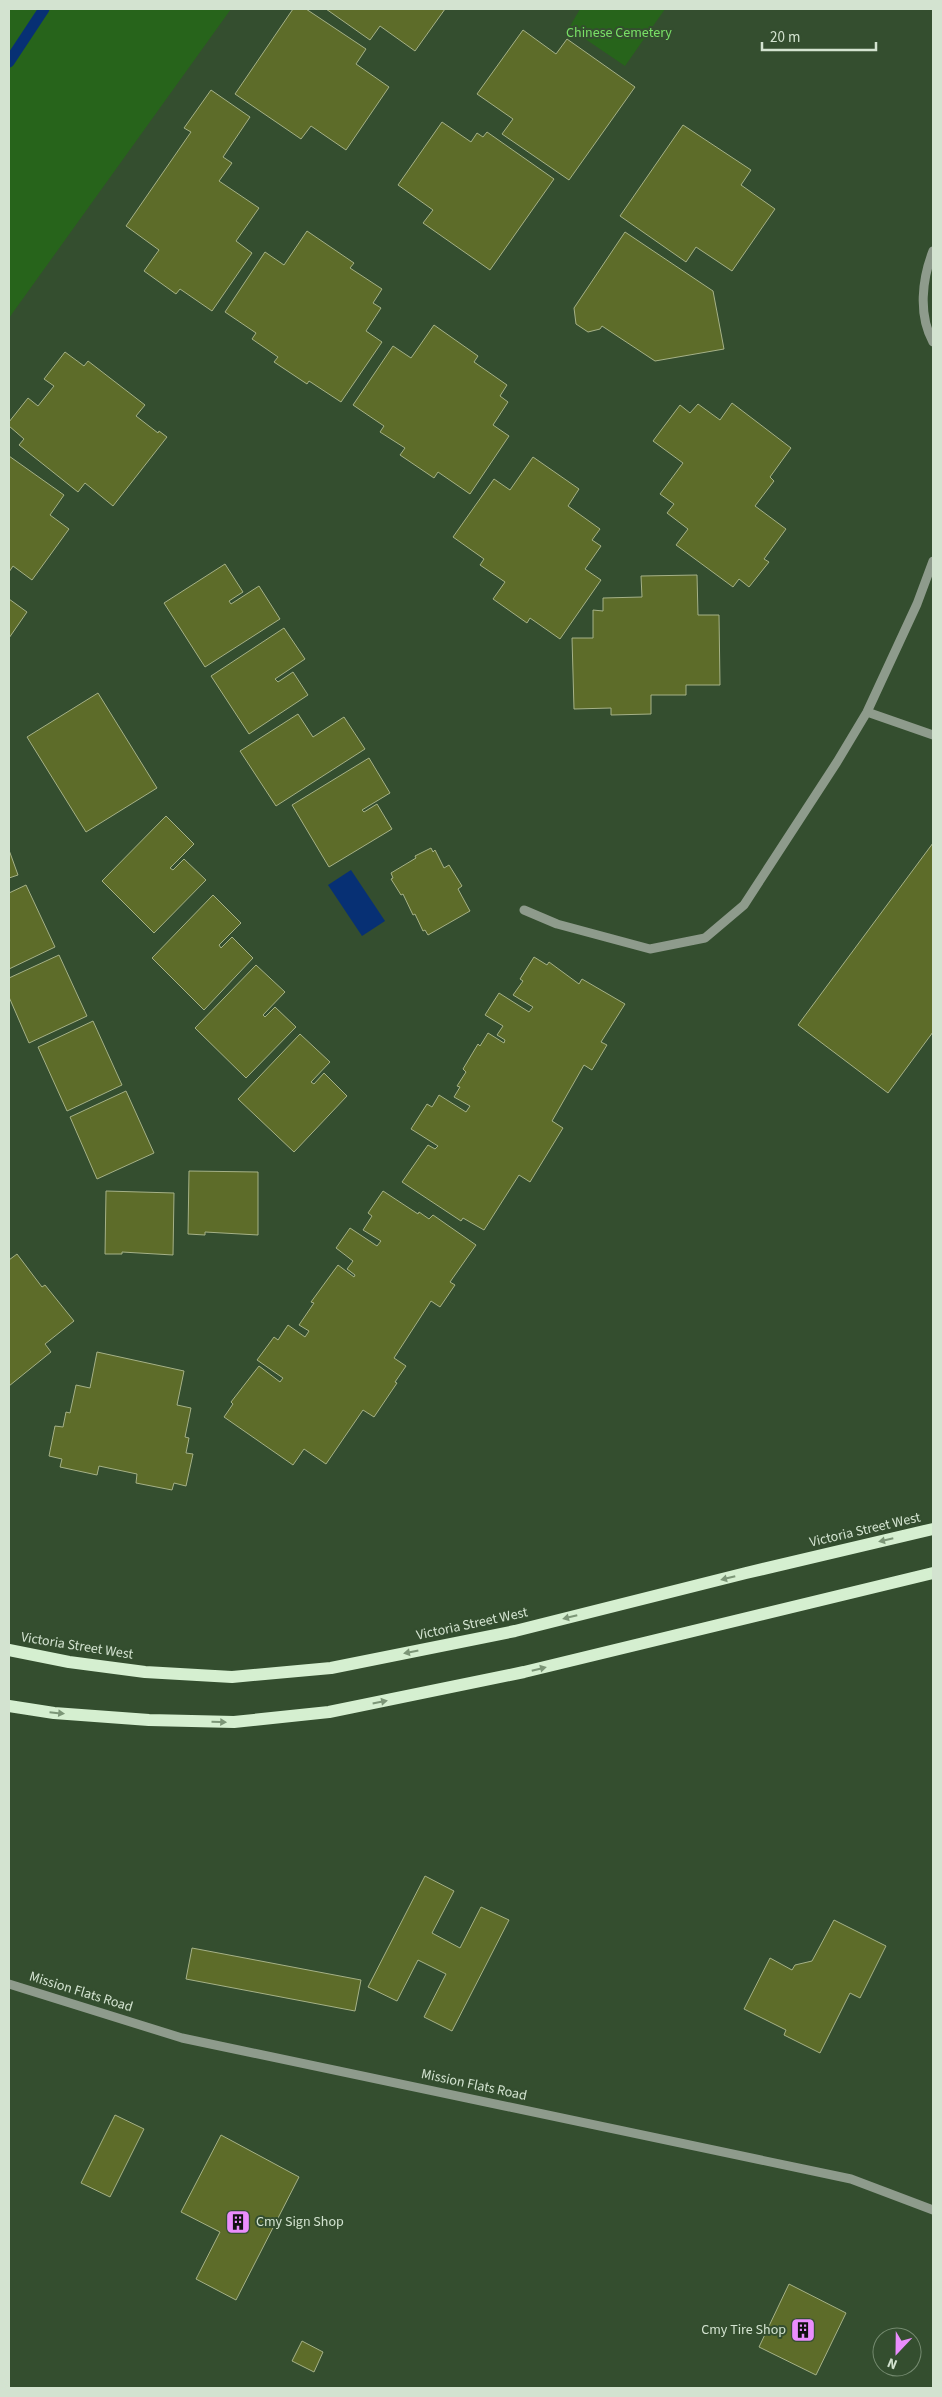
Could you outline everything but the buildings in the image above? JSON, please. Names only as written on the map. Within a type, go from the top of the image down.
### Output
[{"type":"main road","name":"Victoria Street West","points":[[9,1650],[69,1662],[145,1672],[232,1677],[331,1668],[515,1631],[746,1573],[933,1529]]},
{"type":"main road","points":[[9,1706],[54,1714],[149,1720],[234,1722],[329,1712],[524,1672],[933,1572]]},
{"type":"street","points":[[933,251],[926,270],[922,303],[933,342]]},
{"type":"street","points":[[524,910],[557,924],[650,949],[705,938],[744,905],[837,762],[867,712],[917,604],[933,561]]},
{"type":"street","points":[[867,712],[933,735]]},
{"type":"street","name":"Mission Flats Road","points":[[9,1984],[182,2038],[851,2179],[933,2210]]},
{"type":"green space","points":[[9,9],[231,9],[9,318]]},
{"type":"green space","name":"Chinese Cemetery","points":[[580,9],[665,9],[625,66],[569,28]]},
{"type":"water","points":[[351,870],[385,921],[362,936],[328,885]]},
{"type":"waterway","points":[[9,62],[44,9]]},
{"type":"place","name":"Cmy Sign Shop","points":[[238,2222]]},
{"type":"place","name":"Cmy Tire Shop","points":[[803,2330]]}]
